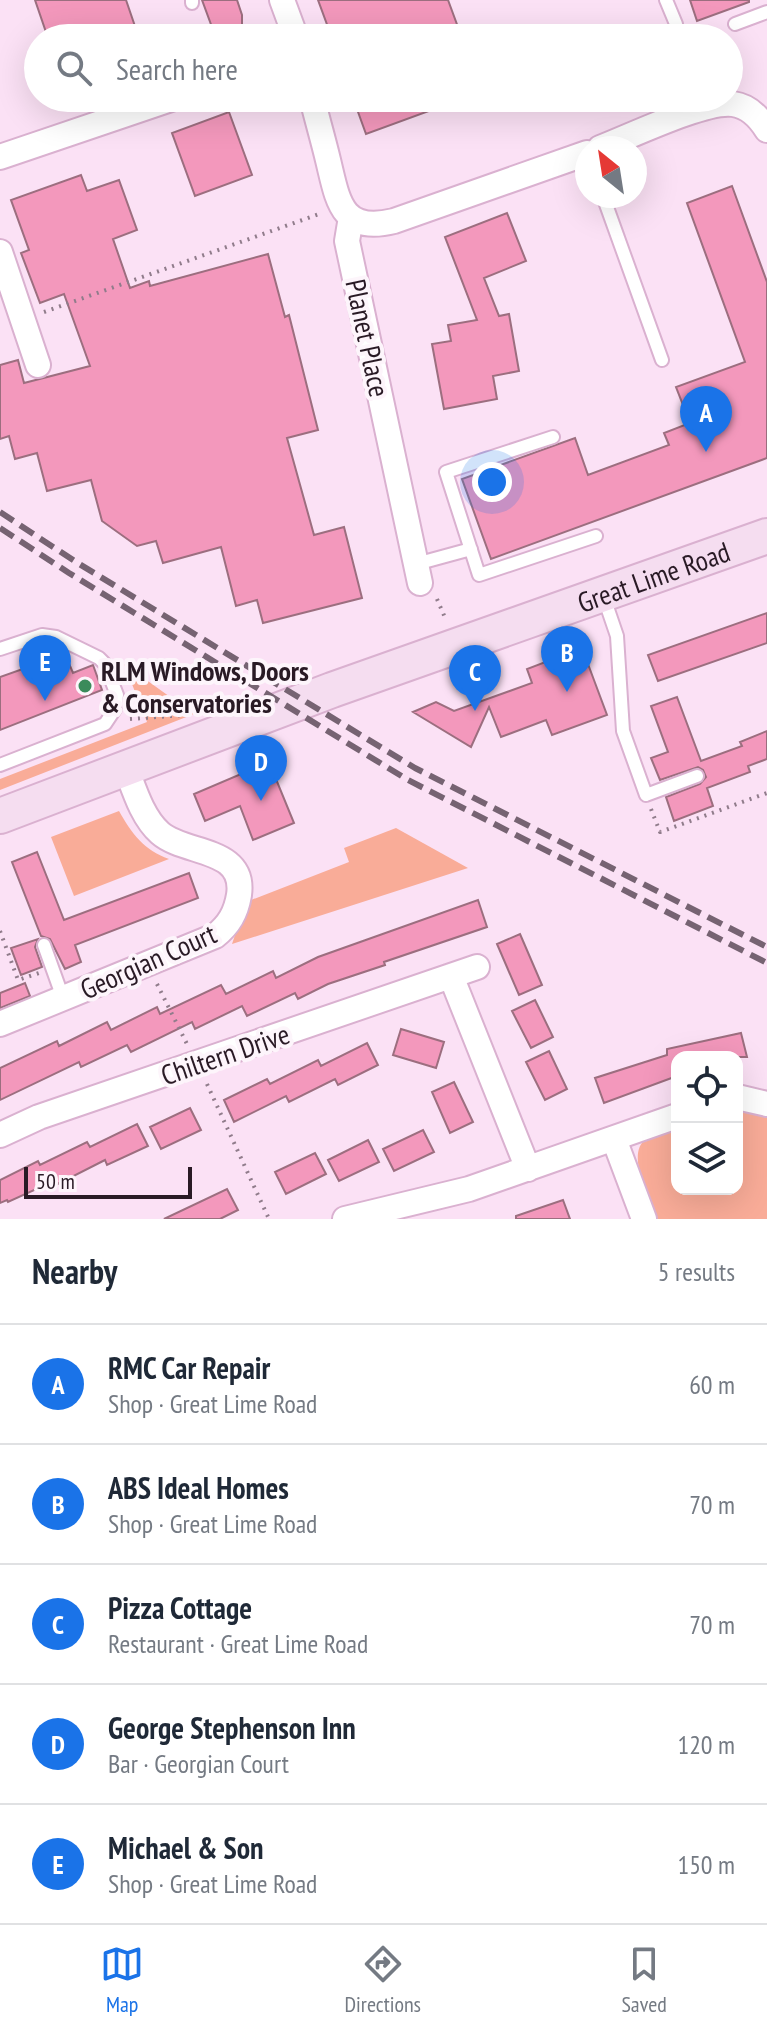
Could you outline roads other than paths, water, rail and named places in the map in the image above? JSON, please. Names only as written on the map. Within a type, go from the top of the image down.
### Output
[{"type":"main road","name":"Great Lime Road","points":[[0,816],[454,645],[767,536]]},
{"type":"street","points":[[282,0],[291,24]]},
{"type":"street","points":[[0,157],[133,112]]},
{"type":"street","name":"Planet Place","points":[[316,112],[345,212],[347,241],[418,574]]},
{"type":"street","points":[[632,136],[695,112]]},
{"type":"street","points":[[345,212],[368,224],[394,221],[575,157]]},
{"type":"street","points":[[0,252],[38,365]]},
{"type":"street","name":"Georgian Court","points":[[0,1024],[215,936],[230,922],[237,903],[239,880],[232,865],[222,858],[162,835],[143,810],[126,768]]},
{"type":"street","name":"Chiltern Drive","points":[[0,1135],[39,1117],[477,967]]},
{"type":"street","points":[[451,976],[528,1169]]},
{"type":"street","points":[[743,1098],[767,1104]]},
{"type":"street","points":[[345,1219],[469,1189],[671,1118]]},
{"type":"street","points":[[614,1139],[644,1219]]},
{"type":"lane","points":[[666,0],[676,24]]},
{"type":"lane","points":[[735,24],[767,12]]},
{"type":"lane","points":[[607,208],[662,360]]},
{"type":"lane","points":[[553,437],[446,472],[479,575],[596,536]]},
{"type":"lane","points":[[418,574],[471,549]]},
{"type":"lane","points":[[602,592],[617,636],[623,731],[646,795],[697,776]]},
{"type":"lane","points":[[0,649],[42,635],[56,637],[99,658],[105,664],[117,695],[115,709],[105,724],[0,765]]},
{"type":"lane","points":[[44,945],[63,998]]},
{"type":"railway","points":[[0,512],[76,562],[415,768],[767,947]]},
{"type":"railway","points":[[0,528],[408,780],[767,963]]},
{"type":"place","name":"RMC Car Repair","points":[[706,452]]},
{"type":"place","name":"RLM Windows, Doors & Conservatories","points":[[85,686]]},
{"type":"place","name":"ABS Ideal Homes","points":[[567,692]]},
{"type":"place","name":"Michael & Son","points":[[45,701]]},
{"type":"place","name":"Pizza Cottage","points":[[475,711]]},
{"type":"place","name":"George Stephenson Inn","points":[[261,801]]}]
